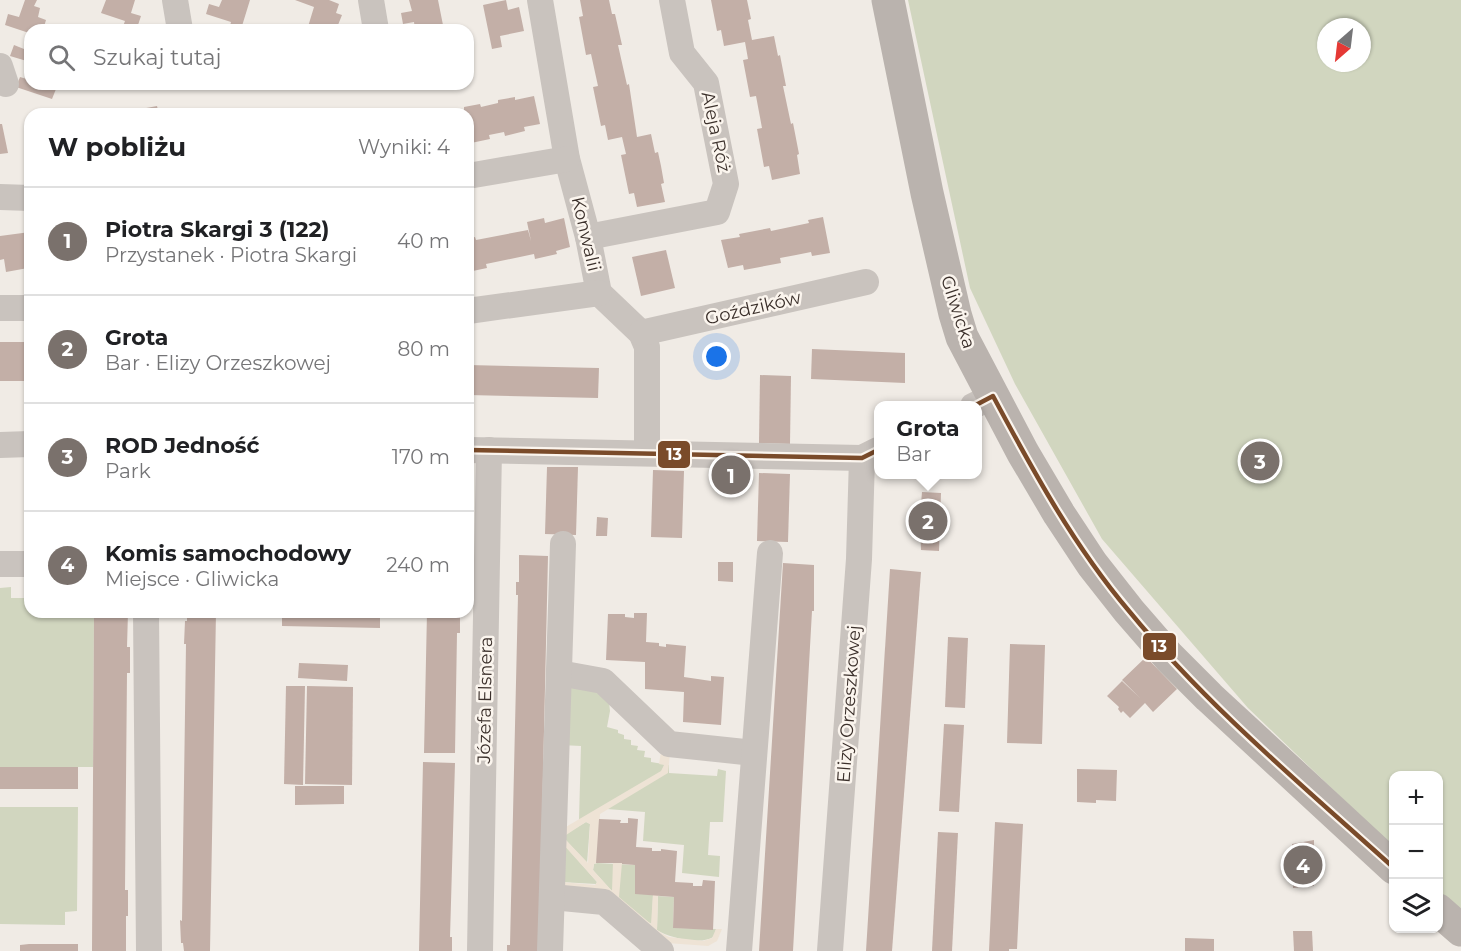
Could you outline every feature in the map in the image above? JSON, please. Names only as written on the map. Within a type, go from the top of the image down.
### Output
[{"type":"main road","name":"Gliwicka","points":[[888,0],[949,294],[983,401],[1023,453],[1092,564],[1169,657],[1209,697],[1389,863]]},
{"type":"main road","points":[[1443,914],[1461,930]]},
{"type":"street","points":[[175,0],[179,24]]},
{"type":"street","points":[[371,0],[375,24]]},
{"type":"street","name":"Konwalii","points":[[540,0],[567,159],[588,237],[599,293],[640,333]]},
{"type":"street","name":"Aleja Róż","points":[[588,237],[717,212],[726,184],[706,83],[682,53],[672,0]]},
{"type":"street","points":[[474,175],[567,159]]},
{"type":"street","points":[[0,197],[24,198]]},
{"type":"street","name":"Goździków","points":[[640,333],[866,282]]},
{"type":"street","points":[[474,309],[599,293]]},
{"type":"street","points":[[0,308],[24,308]]},
{"type":"street","points":[[640,333],[647,347],[647,453]]},
{"type":"street","points":[[0,445],[24,444]]},
{"type":"street","points":[[478,450],[870,454]]},
{"type":"street","name":"Józefa Elsnera","points":[[478,450],[480,951]]},
{"type":"street","name":"Elizy Orzeszkowej","points":[[830,951],[858,571],[870,454]]},
{"type":"street","points":[[550,951],[563,544]]},
{"type":"street","points":[[739,951],[770,553]]},
{"type":"street","points":[[0,564],[24,564]]},
{"type":"street","points":[[147,618],[149,951]]},
{"type":"street","points":[[559,673],[603,681],[669,744],[754,753]]},
{"type":"street","points":[[552,897],[604,902],[661,951]]},
{"type":"green space","points":[[908,0],[1461,0],[1461,912],[1443,895],[1443,771],[1389,771],[1389,843],[1248,708],[1102,539],[1015,384],[970,288]]},
{"type":"green space","points":[[11,587],[11,598],[24,598],[24,618],[94,618],[93,767],[0,767],[0,588]]},
{"type":"green space","points":[[584,682],[609,702],[607,727],[618,730],[618,733],[624,735],[624,739],[631,740],[631,745],[638,746],[637,750],[645,751],[644,757],[651,758],[651,762],[669,765],[669,773],[717,776],[718,769],[726,771],[723,822],[710,822],[708,855],[720,856],[719,877],[682,873],[684,845],[643,841],[645,812],[607,809],[579,820],[581,746],[561,745],[563,692]]},
{"type":"green space","points":[[0,807],[78,807],[77,911],[65,912],[65,925],[0,924]]},
{"type":"green space","points":[[586,822],[590,824],[587,863],[564,838],[564,835]]},
{"type":"green space","points":[[562,842],[597,882],[596,884],[561,882]]},
{"type":"green space","points":[[594,864],[635,865],[635,893],[653,894],[652,924],[629,908],[599,877],[593,870]]},
{"type":"green space","points":[[658,896],[674,897],[673,928],[716,929],[714,936],[694,941],[669,936],[657,930]]},
{"type":"shaded area","points":[[661,752],[670,753],[668,773],[600,814],[597,863],[594,864],[593,870],[612,891],[613,862],[622,863],[619,897],[651,924],[653,894],[658,894],[657,930],[669,937],[703,941],[712,938],[716,929],[722,929],[717,941],[708,946],[667,943],[563,886],[561,882],[595,885],[597,882],[561,842],[559,831],[661,771],[664,765],[659,764]],"holes":[[[586,822],[590,824],[588,863],[563,837]]]},
{"type":"building","points":[[25,0],[37,0],[34,6],[40,8],[38,17],[46,20],[45,24],[24,24],[24,31],[5,25],[8,14],[19,17]]},
{"type":"building","points":[[106,0],[135,0],[131,13],[141,16],[138,24],[124,24],[125,21],[101,13]]},
{"type":"building","points":[[222,0],[250,0],[243,24],[230,24],[231,22],[206,14],[209,4],[219,7]]},
{"type":"building","points":[[295,0],[329,0],[339,4],[336,13],[342,15],[338,24],[309,24],[314,7]]},
{"type":"building","points":[[409,0],[438,0],[443,24],[414,24],[414,22],[403,24],[401,13],[412,11]]},
{"type":"building","points":[[506,0],[508,10],[519,7],[524,31],[500,36],[502,47],[492,49],[483,5]]},
{"type":"building","points":[[580,0],[609,0],[612,14],[615,14],[622,45],[618,45],[627,85],[629,84],[637,137],[651,134],[655,153],[658,152],[661,166],[664,183],[661,184],[665,202],[637,207],[634,193],[629,194],[621,155],[626,154],[622,137],[608,140],[605,125],[601,126],[593,87],[598,86],[591,54],[586,55],[579,17],[583,16]]},
{"type":"building","points":[[711,0],[747,0],[752,40],[774,36],[778,56],[780,55],[786,86],[783,86],[799,154],[797,155],[800,174],[772,180],[769,166],[764,167],[757,129],[762,128],[756,96],[750,97],[743,60],[748,59],[745,42],[724,46],[721,30],[717,31]]},
{"type":"building","points":[[14,45],[24,49],[24,60],[10,56]]},
{"type":"building","points":[[20,77],[24,78],[24,90],[16,87]]},
{"type":"building","points":[[25,90],[56,90],[52,99]]},
{"type":"building","points":[[534,96],[540,124],[524,127],[525,131],[505,136],[504,132],[489,135],[490,139],[474,142],[474,108],[464,107],[480,104],[481,107],[498,103],[498,100],[515,97],[515,100]]},
{"type":"building","points":[[0,124],[2,124],[8,153],[0,154]]},
{"type":"building","points":[[823,217],[830,253],[812,256],[811,252],[780,258],[781,263],[744,270],[743,265],[728,268],[721,240],[770,228],[771,231],[809,223],[808,220]]},
{"type":"building","points":[[544,218],[545,223],[564,218],[570,247],[556,251],[557,254],[535,259],[534,254],[486,264],[487,268],[474,271],[474,237],[476,240],[528,230],[531,241],[527,222]]},
{"type":"building","points":[[24,233],[24,269],[6,272],[4,259],[0,260],[0,236]]},
{"type":"building","points":[[666,250],[675,288],[641,296],[632,257]]},
{"type":"building","points":[[0,342],[24,342],[24,381],[0,381]]},
{"type":"building","points":[[812,349],[905,353],[905,383],[811,379]]},
{"type":"building","points":[[474,365],[599,368],[598,398],[474,395]]},
{"type":"building","points":[[760,375],[791,376],[790,444],[759,443]]},
{"type":"building","points":[[547,467],[578,467],[576,535],[545,534]]},
{"type":"building","points":[[653,470],[684,471],[682,538],[651,537]]},
{"type":"building","points":[[759,473],[790,474],[788,542],[757,541]]},
{"type":"building","points":[[922,492],[941,493],[939,551],[921,550],[920,527],[916,527],[916,516],[920,516]]},
{"type":"building","points":[[597,517],[608,518],[607,536],[596,536]]},
{"type":"building","points":[[519,555],[548,556],[539,951],[507,951],[507,945],[510,945],[518,595],[516,595],[516,582],[519,582]]},
{"type":"building","points":[[718,562],[733,562],[733,582],[718,581]]},
{"type":"building","points":[[783,563],[814,565],[814,611],[812,611],[793,951],[759,951]]},
{"type":"building","points":[[890,569],[921,572],[892,951],[866,951]]},
{"type":"building","points":[[634,613],[647,613],[646,642],[659,643],[659,646],[666,647],[666,644],[686,646],[684,677],[711,681],[711,676],[724,677],[721,725],[683,722],[684,692],[645,689],[645,662],[606,660],[608,614],[625,614],[625,617],[634,618]]},
{"type":"building","points":[[94,618],[128,618],[127,647],[130,647],[130,673],[127,673],[125,890],[128,890],[128,916],[126,916],[126,951],[92,951]]},
{"type":"building","points":[[187,618],[216,618],[210,951],[184,951],[183,943],[181,943],[186,644],[184,644],[185,621]]},
{"type":"building","points":[[282,618],[380,618],[380,628],[282,626]]},
{"type":"building","points":[[427,618],[460,618],[460,633],[457,633],[455,753],[424,753]]},
{"type":"building","points":[[948,637],[968,638],[965,708],[945,707]]},
{"type":"building","points":[[1010,644],[1045,645],[1042,744],[1007,743]]},
{"type":"building","points":[[1146,657],[1177,689],[1153,712],[1145,703],[1130,718],[1123,711],[1121,713],[1119,707],[1107,696],[1122,681],[1140,698],[1122,680]]},
{"type":"building","points":[[299,663],[348,665],[347,681],[298,678]]},
{"type":"building","points":[[286,686],[305,686],[303,785],[284,784]]},
{"type":"building","points":[[307,686],[353,687],[352,785],[305,784]]},
{"type":"building","points":[[944,724],[964,725],[959,812],[939,811]]},
{"type":"building","points":[[423,762],[455,763],[450,937],[452,937],[452,951],[419,951]]},
{"type":"building","points":[[0,767],[78,767],[78,789],[0,789]]},
{"type":"building","points":[[1077,769],[1117,770],[1116,801],[1077,802]]},
{"type":"building","points":[[295,786],[344,786],[344,804],[295,805]]},
{"type":"building","points":[[628,818],[638,819],[636,847],[652,848],[652,851],[661,851],[661,849],[677,851],[675,882],[702,886],[703,880],[715,881],[713,930],[673,928],[674,897],[635,894],[635,865],[596,863],[599,819],[621,820],[620,823],[628,823]]},
{"type":"building","points":[[995,822],[1023,824],[1017,949],[1009,949],[1009,951],[989,951]]},
{"type":"building","points":[[938,832],[958,833],[952,951],[932,951]]},
{"type":"building","points":[[1314,840],[1314,886],[1293,888],[1292,844]]},
{"type":"building","points":[[1293,931],[1312,931],[1313,951],[1294,951]]},
{"type":"building","points":[[1185,938],[1214,939],[1214,951],[1185,951]]},
{"type":"building","points":[[78,944],[78,951],[20,951],[20,945]]},
{"type":"transit line","name":"13","points":[[982,402],[993,396],[1039,480],[1072,534],[1109,586],[1159,646],[1223,712],[1389,864]]},
{"type":"transit line","name":"13","points":[[474,450],[862,458],[874,452]]},
{"type":"place","name":"ROD Jedność","points":[[1260,461]]},
{"type":"place","name":"Piotra Skargi 3 (122)","points":[[731,475]]},
{"type":"place","name":"Grota","points":[[928,521]]},
{"type":"place","name":"Komis samochodowy","points":[[1303,865]]}]
